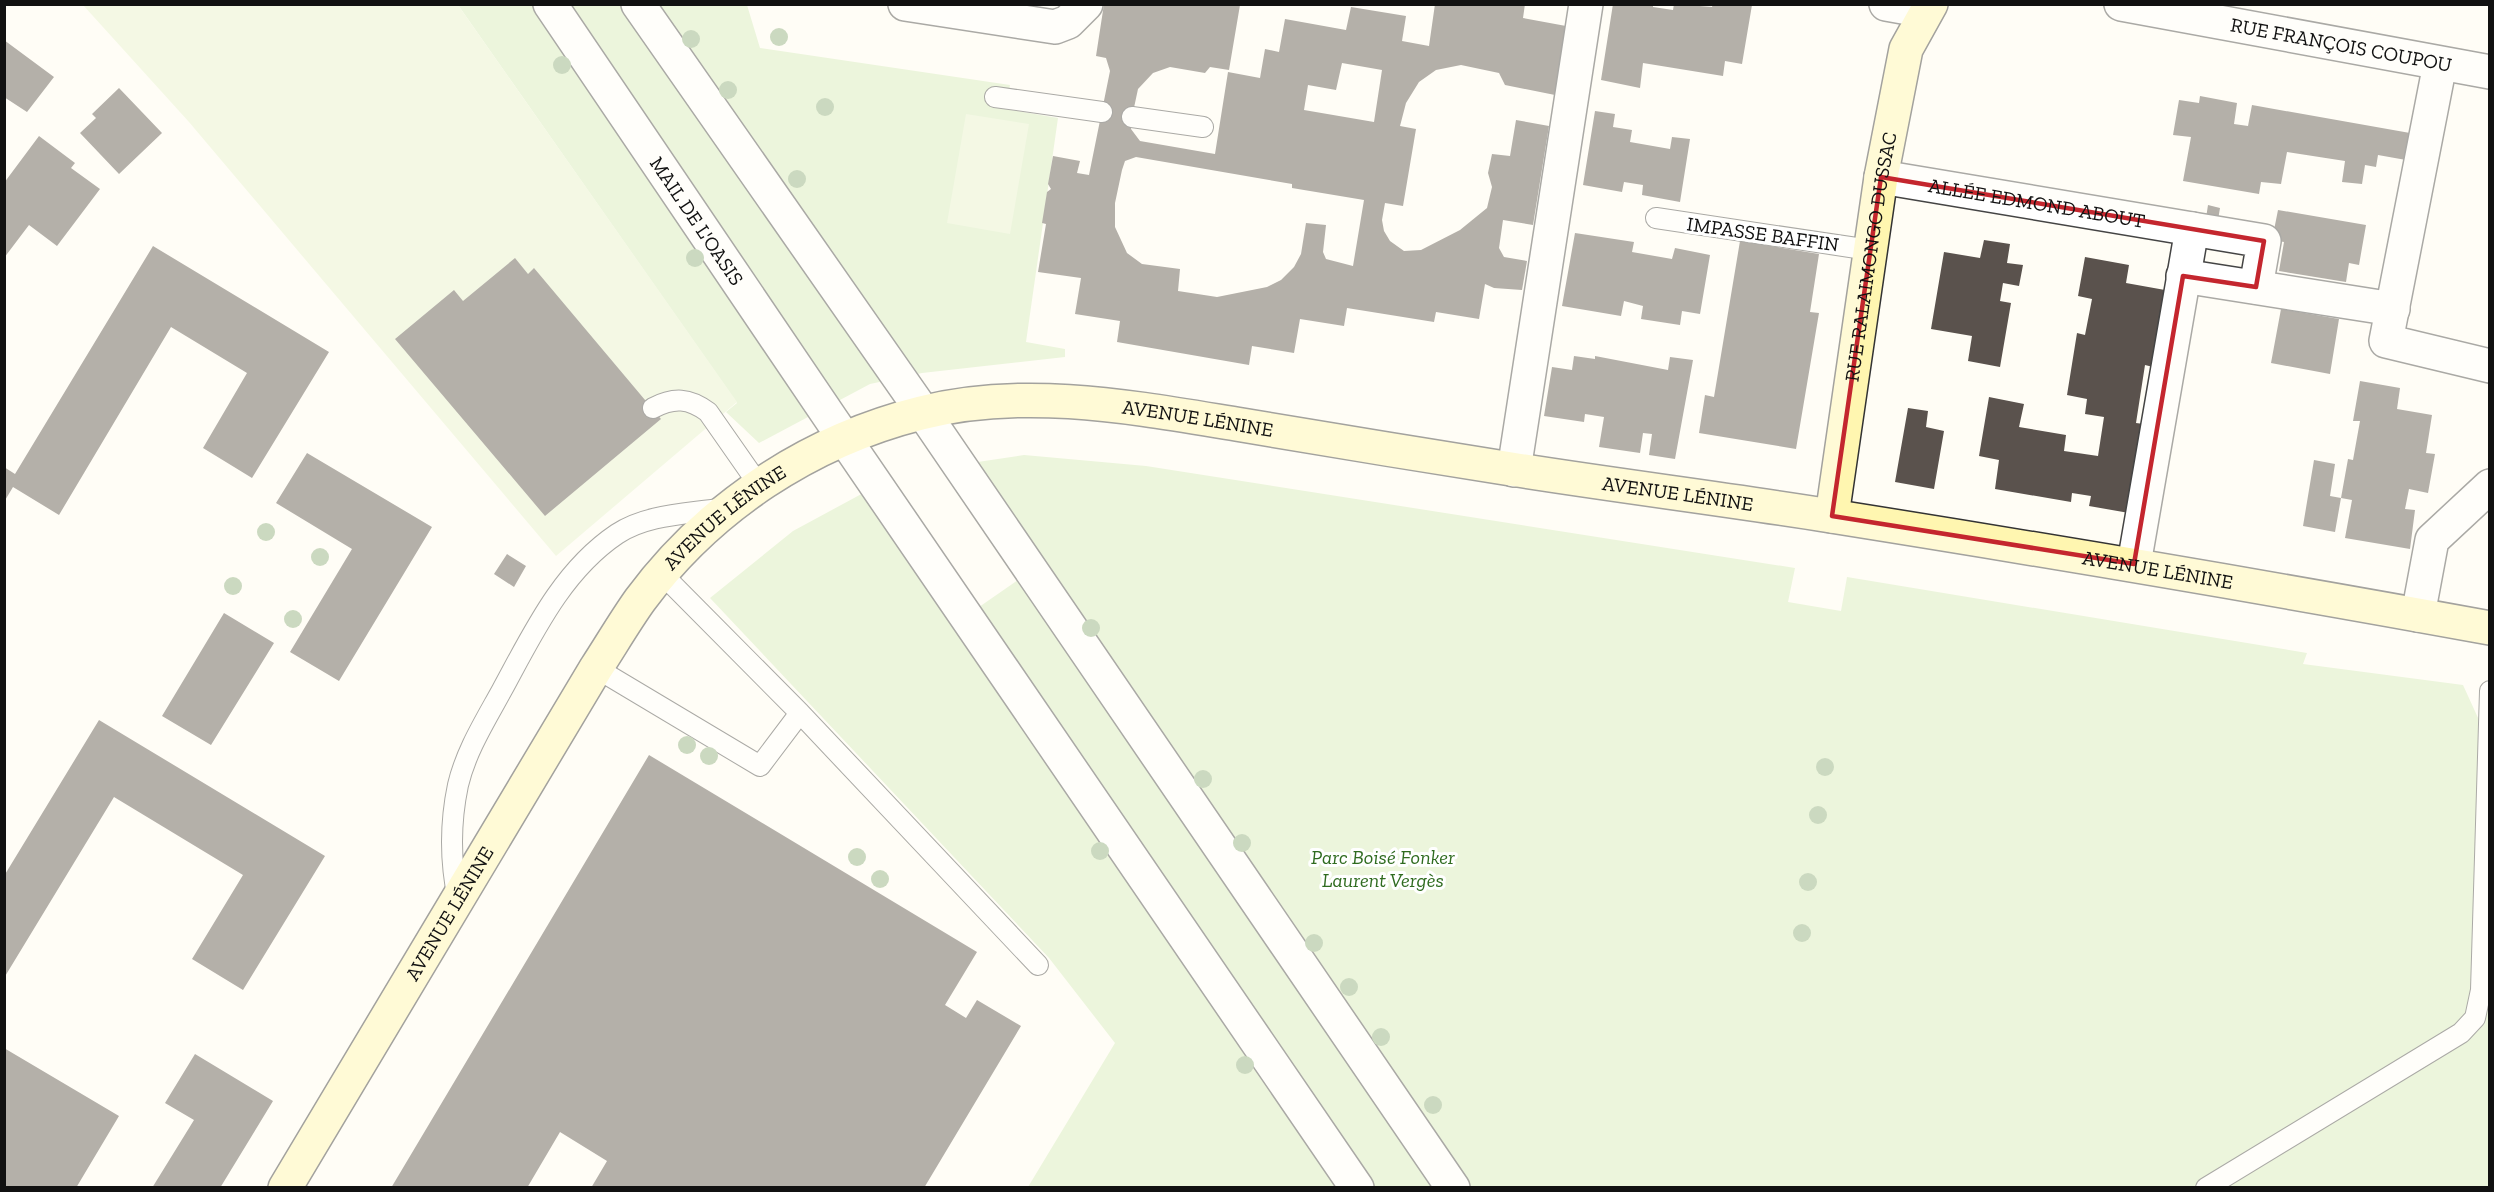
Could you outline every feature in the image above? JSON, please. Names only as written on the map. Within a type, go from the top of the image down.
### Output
[{"type":"street","name":"MAIL DE L'OASIS","points":[[550,4],[1357,1188]]},
{"type":"street","points":[[638,4],[923,412],[1453,1188]]},
{"type":"street","points":[[904,4],[1055,27],[1068,22],[1086,4]]},
{"type":"street","points":[[1514,470],[1586,4]]},
{"type":"street","points":[[1886,4],[1928,8]]},
{"type":"street","name":"RUE FRANÇOIS COUPOU","points":[[2121,4],[2490,72]]},
{"type":"street","name":"RUE RALAIMONGO DUSSAC","points":[[1832,516],[1881,177],[1906,49],[1928,8]]},
{"type":"street","points":[[2440,64],[2386,341],[2490,366]]},
{"type":"street","name":"ALLÉE EDMOND ABOUT","points":[[1881,177],[2264,241],[2256,287]]},
{"type":"street","points":[[2134,564],[2192,229]]},
{"type":"street","points":[[2183,276],[2393,309]]},
{"type":"street","name":"AVENUE LÉNINE","points":[[285,1188],[597,668],[641,600],[662,574],[681,551],[729,507],[759,485],[844,438],[923,412],[1003,401],[1072,402],[1153,410],[1514,470],[1832,516],[2134,564],[2490,628]]},
{"type":"street","points":[[2418,615],[2432,540],[2490,486]]},
{"type":"lane","points":[[995,97],[1102,112]]},
{"type":"lane","points":[[1132,117],[1203,127]]},
{"type":"lane","name":"IMPASSE BAFFIN","points":[[1656,218],[1870,250]]},
{"type":"lane","points":[[653,408],[674,400],[685,400],[708,412],[759,485]]},
{"type":"lane","points":[[458,898],[452,869],[452,830],[458,785],[469,752],[551,601],[590,555],[619,532],[654,519],[729,507]]},
{"type":"lane","points":[[662,574],[800,713],[1038,964]]},
{"type":"lane","points":[[597,668],[760,766],[800,713]]},
{"type":"lane","points":[[2206,1188],[2461,1033],[2475,1018],[2481,990],[2490,691]]},
{"type":"highlighted area","points":[[1881,177],[2264,241],[2256,287],[2183,276],[2134,564],[1832,516]]},
{"type":"green space","points":[[83,5],[458,5],[737,402],[556,556],[189,122]]},
{"type":"green space","points":[[458,5],[747,5],[760,48],[1010,85],[1005,109],[1058,118],[1026,342],[1065,349],[1065,357],[922,373],[870,384],[759,443],[726,412],[737,403]]},
{"type":"green space","points":[[966,114],[1029,124],[1010,234],[947,223]]},
{"type":"green space","name":"Parc Boisé Fonker Laurent Vergès","points":[[1024,455],[1146,466],[1795,568],[1788,602],[1841,611],[1847,577],[2307,653],[2303,664],[2463,685],[2489,742],[2489,1187],[1028,1187],[1115,1043],[1049,958],[710,598],[793,531],[867,491],[956,623],[1038,566],[971,463]]},
{"type":"building","points":[[1104,4],[1240,5],[1229,70],[1210,67],[1205,73],[1170,67],[1153,73],[1138,89],[1132,117],[1131,129],[1140,141],[1215,154],[1228,72],[1260,78],[1265,49],[1279,52],[1285,19],[1346,30],[1351,7],[1406,16],[1402,41],[1429,46],[1435,4],[1525,4],[1523,18],[1566,26],[1555,95],[1505,85],[1499,73],[1461,65],[1436,70],[1419,82],[1406,103],[1400,126],[1416,129],[1403,206],[1385,203],[1382,220],[1384,231],[1390,241],[1404,251],[1421,250],[1460,230],[1487,208],[1492,187],[1488,173],[1492,154],[1510,156],[1516,120],[1549,126],[1533,225],[1503,220],[1499,248],[1504,257],[1527,261],[1522,290],[1494,288],[1485,284],[1479,319],[1436,312],[1434,322],[1347,308],[1344,326],[1300,319],[1294,353],[1252,346],[1249,365],[1117,342],[1120,321],[1075,314],[1081,278],[1038,272],[1046,224],[1042,223],[1047,192],[1051,189],[1048,184],[1053,156],[1080,161],[1077,173],[1089,175],[1110,71],[1106,58],[1096,56]],"holes":[[[1342,63],[1382,70],[1374,122],[1304,110],[1308,85],[1336,90]],[[1136,157],[1292,184],[1292,188],[1364,200],[1353,266],[1326,259],[1323,252],[1326,225],[1306,223],[1301,254],[1294,267],[1281,280],[1267,287],[1217,297],[1178,291],[1180,269],[1142,264],[1127,253],[1115,227],[1115,203],[1122,170],[1125,161]]]},
{"type":"building","points":[[1613,4],[1653,4],[1653,7],[1673,10],[1674,4],[1712,7],[1713,4],[1752,5],[1742,64],[1725,61],[1723,76],[1643,63],[1640,88],[1601,80]]},
{"type":"building","points":[[4,40],[54,77],[27,112],[4,97]]},
{"type":"building","points":[[119,88],[162,133],[119,174],[80,133],[96,118],[92,114]]},
{"type":"building","points":[[2200,96],[2237,103],[2234,124],[2248,126],[2252,105],[2410,133],[2406,160],[2378,155],[2376,167],[2365,165],[2362,184],[2342,182],[2345,161],[2287,152],[2281,184],[2261,182],[2259,194],[2183,181],[2191,137],[2173,135],[2179,100],[2199,103]]},
{"type":"building","points":[[1595,111],[1615,114],[1613,127],[1632,130],[1630,142],[1670,149],[1672,137],[1690,139],[1680,202],[1642,195],[1643,185],[1624,182],[1622,192],[1583,185]]},
{"type":"building","points":[[39,136],[75,163],[71,168],[100,189],[57,246],[29,225],[4,258],[4,183]]},
{"type":"building","points":[[2208,205],[2220,208],[2218,220],[2206,218]]},
{"type":"building","points":[[2278,210],[2366,225],[2359,265],[2349,263],[2346,282],[2279,271],[2284,242],[2272,240]]},
{"type":"building","points":[[1575,233],[1634,242],[1632,252],[1672,259],[1675,248],[1710,255],[1700,314],[1682,311],[1680,325],[1641,319],[1643,306],[1624,301],[1621,316],[1562,306]]},
{"type":"building","points":[[1984,240],[2010,244],[2007,263],[2023,265],[2019,286],[2003,283],[2000,301],[2011,303],[2000,367],[1968,361],[1972,336],[1931,329],[1944,252],[1980,258]]},
{"type":"building","points":[[1740,241],[1819,254],[1810,312],[1819,313],[1796,449],[1699,433],[1705,395],[1714,397]]},
{"type":"building","points":[[153,246],[329,352],[252,478],[203,448],[247,373],[171,327],[59,515],[13,487],[4,502],[4,467],[15,474]]},
{"type":"building","points":[[2085,257],[2129,265],[2126,283],[2165,290],[2153,367],[2145,365],[2136,423],[2144,424],[2129,513],[2089,506],[2091,496],[2072,493],[2071,502],[1995,489],[1999,460],[1979,456],[1989,397],[2024,404],[2019,427],[2066,435],[2064,451],[2098,456],[2104,417],[2085,414],[2087,399],[2067,395],[2077,333],[2085,335],[2092,299],[2078,296]]},
{"type":"building","points":[[515,258],[528,274],[534,268],[661,419],[545,516],[395,339],[454,290],[463,301]]},
{"type":"building","points":[[2281,309],[2339,319],[2330,374],[2271,363]]},
{"type":"building","points":[[1574,356],[1595,359],[1595,356],[1668,370],[1670,357],[1693,360],[1675,459],[1649,455],[1652,434],[1643,433],[1640,453],[1599,447],[1604,417],[1585,414],[1584,422],[1544,416],[1552,367],[1572,370]]},
{"type":"building","points":[[2360,381],[2400,388],[2397,409],[2432,415],[2426,453],[2435,454],[2428,493],[2409,489],[2405,509],[2415,510],[2410,549],[2345,538],[2352,500],[2341,498],[2348,459],[2353,460],[2360,421],[2353,421]]},
{"type":"building","points":[[1908,408],[1928,411],[1926,427],[1944,431],[1934,489],[1895,482]]},
{"type":"building","points":[[307,453],[432,527],[339,681],[290,652],[352,549],[276,503]]},
{"type":"building","points":[[2314,460],[2335,464],[2330,496],[2341,498],[2335,532],[2303,526]]},
{"type":"building","points":[[507,554],[526,566],[514,587],[494,574]]},
{"type":"building","points":[[224,613],[274,643],[211,745],[162,716]]},
{"type":"building","points":[[99,720],[325,856],[243,990],[192,959],[243,875],[114,797],[4,978],[4,876]]},
{"type":"building","points":[[649,755],[977,952],[945,1005],[966,1018],[977,1000],[1021,1026],[924,1188],[591,1188],[607,1161],[560,1132],[527,1188],[391,1188]]},
{"type":"building","points":[[4,1048],[119,1116],[76,1188],[4,1188]]},
{"type":"building","points":[[195,1054],[273,1101],[220,1188],[152,1188],[194,1120],[165,1103]]}]
